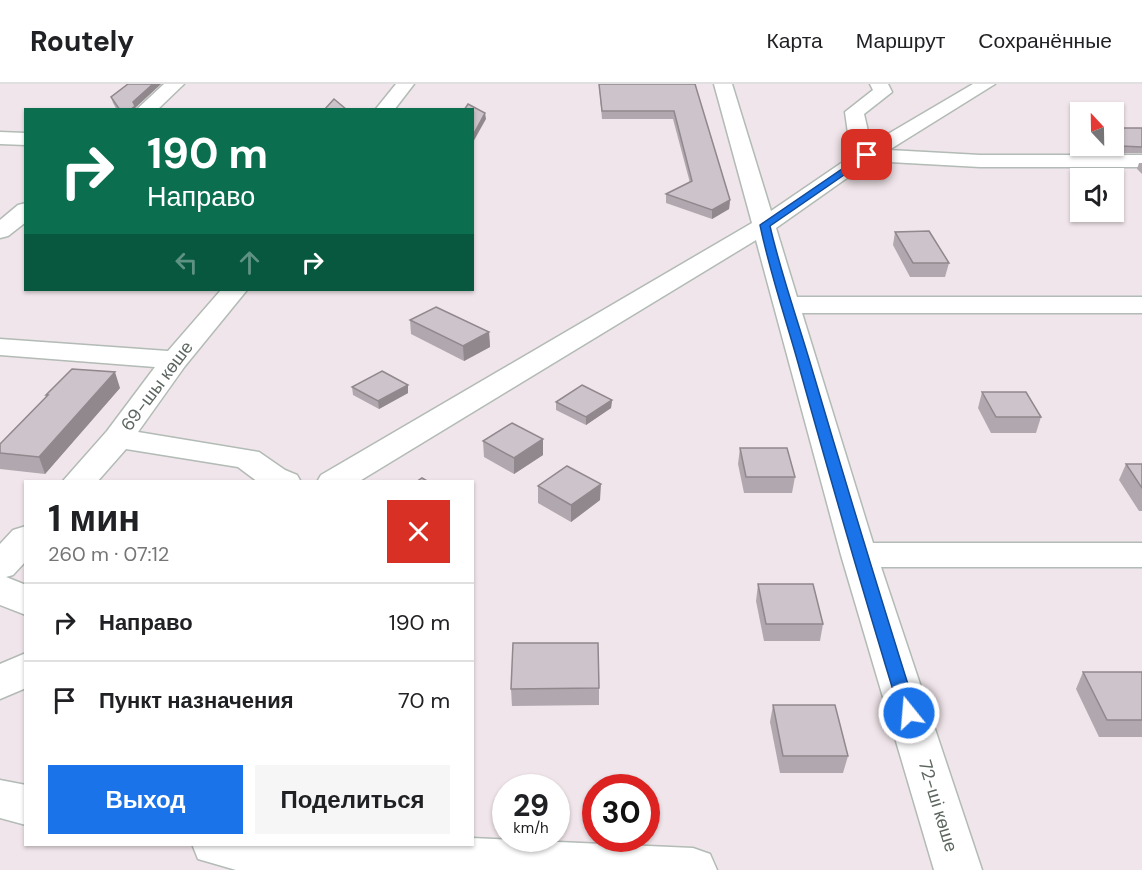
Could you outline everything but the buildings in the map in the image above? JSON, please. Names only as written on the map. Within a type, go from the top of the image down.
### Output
[{"type":"street","points":[[148,108],[175,84]]},
{"type":"street","points":[[386,108],[405,84]]},
{"type":"street","name":"72-ші көше","points":[[723,84],[859,555],[958,870]]},
{"type":"street","points":[[867,155],[859,140],[854,112],[883,92],[879,84]]},
{"type":"street","points":[[336,480],[765,225],[867,155],[980,85]]},
{"type":"street","points":[[0,138],[24,139]]},
{"type":"street","points":[[867,155],[980,161],[1142,161]]},
{"type":"street","points":[[0,231],[24,212]]},
{"type":"street","name":"69-шы көше","points":[[80,480],[118,438],[175,360],[233,291]]},
{"type":"street","points":[[788,305],[1142,305]]},
{"type":"street","points":[[0,347],[175,360]]},
{"type":"street","points":[[118,438],[248,459],[280,480]]},
{"type":"street","points":[[0,566],[24,540]]},
{"type":"street","points":[[859,555],[1142,555]]},
{"type":"street","points":[[0,588],[24,601]]},
{"type":"street","points":[[0,683],[24,669]]},
{"type":"street","points":[[0,800],[24,805]]},
{"type":"street","points":[[228,854],[693,870]]},
{"type":"route","points":[[867,155],[820,185],[765,225],[772,257],[788,305],[859,555],[909,713]]}]
